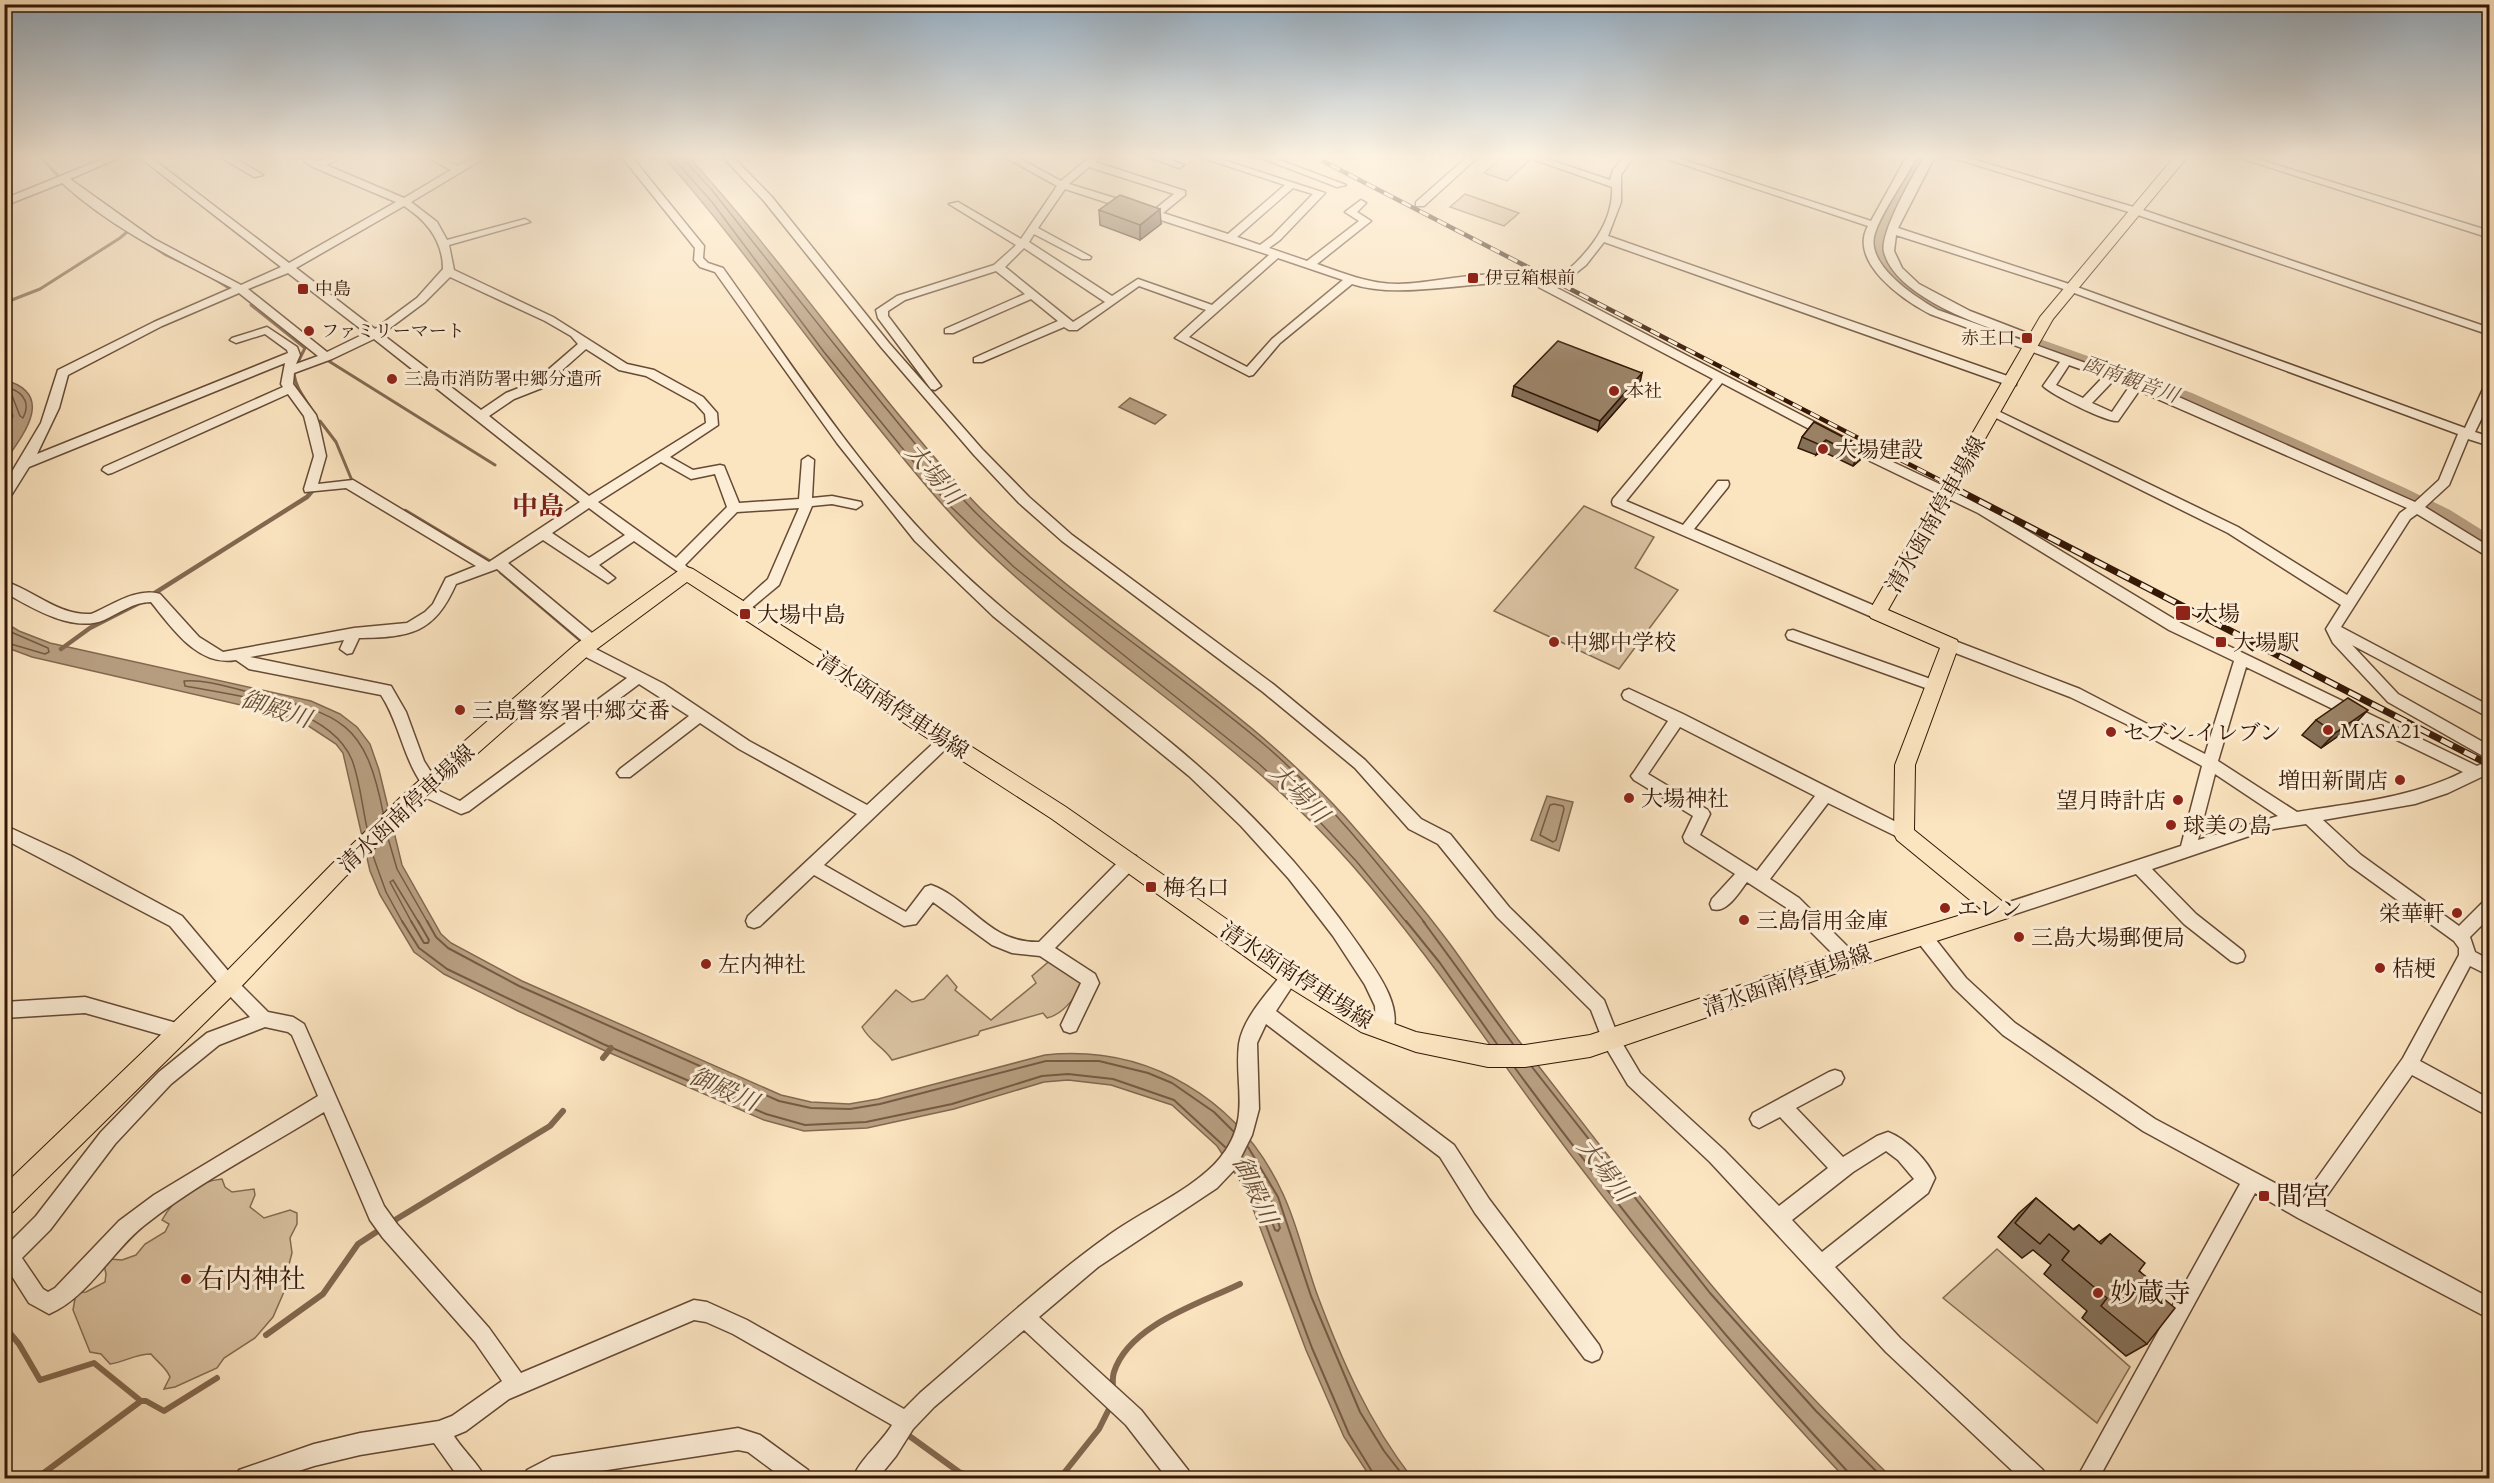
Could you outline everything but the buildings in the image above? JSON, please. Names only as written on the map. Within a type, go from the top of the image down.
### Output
[{"type":"main road","name":"清水函南停車場線","points":[[1950,645],[1877,613],[2048,317],[2124,225]]},
{"type":"main road","name":"清水函南停車場線","points":[[4,1203],[229,984],[338,871],[422,791],[588,646],[682,569],[1130,861],[1290,976],[1348,1013],[1385,1031],[1416,1042],[1488,1056],[1525,1056],[1600,1043],[1850,959],[2000,912]]},
{"type":"main road","points":[[1950,645],[1905,765],[1904,834],[2000,912]]},
{"type":"street","points":[[127,225],[150,241],[241,289],[300,348]]},
{"type":"street","points":[[233,225],[589,502],[682,569],[734,508],[844,500],[856,505]]},
{"type":"street","points":[[4,496],[50,423],[58,400],[62,373],[158,324],[289,268],[363,225]]},
{"type":"street","points":[[288,371],[326,357],[374,334],[417,303],[447,272],[448,263],[435,225]]},
{"type":"street","points":[[442,244],[513,225]]},
{"type":"street","points":[[682,225],[700,248],[698,258],[704,265],[719,270],[832,428],[920,538],[995,610],[1142,727],[1203,780],[1274,849],[1330,919],[1384,1004],[1385,1031]]},
{"type":"street","points":[[789,225],[885,345],[978,452],[1024,500],[1067,538],[1268,688],[1360,764],[1415,824],[1444,839],[1503,912],[1598,1005],[1600,1043],[1634,1079],[1717,1156],[1893,1345],[2035,1479]]},
{"type":"street","points":[[991,225],[1111,301]]},
{"type":"street","points":[[935,386],[882,315],[882,310],[891,303],[998,267],[1022,243],[1035,225]]},
{"type":"street","points":[[1190,225],[1350,280],[1379,287],[1501,278],[1531,279],[1720,378],[1998,518],[2174,626],[2241,660],[2483,769]]},
{"type":"street","points":[[1229,238],[1244,225]]},
{"type":"street","points":[[1261,249],[1289,225]]},
{"type":"street","points":[[1309,265],[1361,225]]},
{"type":"street","points":[[1550,288],[1572,275],[1601,237],[1606,225]]},
{"type":"street","points":[[1874,225],[1869,234],[1869,252],[1887,278],[1914,301],[2032,343],[2066,361],[2214,417],[2416,507],[2490,554]]},
{"type":"street","points":[[1892,225],[1889,237],[1889,255],[1898,271],[1944,310]]},
{"type":"street","points":[[2178,225],[2490,332]]},
{"type":"street","points":[[2459,225],[2490,235]]},
{"type":"street","points":[[1032,229],[1086,257]]},
{"type":"street","points":[[1892,230],[2071,289],[2490,442]]},
{"type":"street","points":[[1601,237],[2012,382]]},
{"type":"street","points":[[1276,254],[1181,338],[1249,372],[1276,341],[1350,280]]},
{"type":"street","points":[[998,267],[1070,326]]},
{"type":"street","points":[[4,586],[53,611],[87,620],[142,598],[155,597],[204,650],[212,655],[223,657],[338,634],[402,630],[423,621],[437,609],[451,581],[494,565],[589,502],[690,438],[710,428],[713,421],[711,413],[694,397],[650,373],[624,367],[549,319],[447,272]]},
{"type":"street","points":[[978,360],[1090,318],[1138,282],[1213,309]]},
{"type":"street","points":[[949,331],[1032,295]]},
{"type":"street","points":[[236,340],[267,330],[300,348],[326,357]]},
{"type":"street","points":[[885,345],[900,340]]},
{"type":"street","points":[[481,416],[510,396],[538,385],[585,344]]},
{"type":"street","points":[[300,348],[286,378],[290,389],[310,415],[316,437],[320,456],[310,489],[348,483],[494,565],[588,646],[744,745],[868,813]]},
{"type":"street","points":[[24,464],[300,348]]},
{"type":"street","points":[[2066,361],[2049,386],[2114,418],[2136,386]]},
{"type":"street","points":[[2084,404],[2110,377]]},
{"type":"street","points":[[1720,378],[1618,502],[1877,613]]},
{"type":"street","points":[[2333,629],[2367,579],[2405,516],[2445,482],[2490,387]]},
{"type":"street","points":[[108,470],[290,389]]},
{"type":"street","points":[[1994,414],[2233,530],[2349,603]]},
{"type":"street","points":[[662,456],[691,475],[720,469],[734,508]]},
{"type":"street","points":[[744,608],[774,582],[806,511],[808,460]]},
{"type":"street","points":[[1685,532],[1722,484]]},
{"type":"street","points":[[544,534],[608,578]]},
{"type":"street","points":[[589,565],[634,535]]},
{"type":"street","points":[[2333,629],[2490,713]]},
{"type":"street","points":[[2333,629],[2338,639],[2393,698],[2490,754]]},
{"type":"street","points":[[347,649],[354,633]]},
{"type":"street","points":[[1793,635],[1934,686]]},
{"type":"street","points":[[1950,645],[2073,692],[2210,763],[2301,818],[2460,936],[2466,947],[2467,956],[2409,1064],[2341,1157],[2306,1211]]},
{"type":"street","points":[[243,654],[243,659],[249,664],[386,690],[420,771],[422,791],[460,808],[638,677]]},
{"type":"street","points":[[2188,850],[2210,763],[2241,660]]},
{"type":"street","points":[[1629,695],[1904,834]]},
{"type":"street","points":[[625,773],[700,715]]},
{"type":"street","points":[[1678,718],[1639,776],[1702,814],[1691,837],[1793,903],[1850,959]]},
{"type":"street","points":[[754,921],[946,740]]},
{"type":"street","points":[[2000,912],[2237,833],[2301,818],[2415,798],[2444,789],[2483,769]]},
{"type":"street","points":[[1718,903],[1753,876],[1826,794]]},
{"type":"street","points":[[4,831],[57,856],[176,921],[229,984],[264,1020]]},
{"type":"street","points":[[812,866],[904,919],[909,919],[932,892],[993,937],[1035,950],[1043,949],[1130,861]]},
{"type":"street","points":[[2139,866],[2190,919],[2237,956]]},
{"type":"street","points":[[2460,936],[2490,906]]},
{"type":"street","points":[[1923,936],[1960,983],[2009,1029],[2149,1125],[2490,1309]]},
{"type":"street","points":[[1043,949],[1089,979],[1090,983],[1070,1025]]},
{"type":"street","points":[[2467,956],[2490,969]]},
{"type":"street","points":[[864,1479],[889,1449],[906,1422],[927,1400],[1118,1240],[1210,1181],[1228,1163],[1238,1146],[1250,1109],[1248,1043],[1254,1027],[1290,976]]},
{"type":"street","points":[[4,1010],[85,1005],[180,1032]]},
{"type":"street","points":[[1264,1012],[1447,1151],[1482,1206],[1592,1352]]},
{"type":"street","points":[[328,1100],[166,1196],[120,1232],[91,1267],[49,1304],[32,1293],[7,1260],[43,1223],[108,1138],[165,1078],[213,1039],[264,1020],[292,1025],[298,1030],[377,1213],[482,1335],[517,1385]]},
{"type":"street","points":[[2409,1064],[2490,1109]]},
{"type":"street","points":[[1759,1119],[1835,1077]]},
{"type":"street","points":[[1782,1106],[1842,1170]]},
{"type":"street","points":[[1778,1219],[1870,1148],[1888,1141],[1905,1154],[1926,1178],[1921,1186],[1820,1266]]},
{"type":"street","points":[[2088,1479],[2251,1182]]},
{"type":"street","points":[[248,1479],[314,1455],[360,1444],[440,1432],[459,1424],[502,1392],[694,1310],[707,1311],[740,1327],[906,1422]]},
{"type":"street","points":[[1025,1316],[1039,1333],[1140,1425],[1180,1479]]},
{"type":"street","points":[[440,1432],[460,1464],[474,1479]]},
{"type":"street","points":[[535,1479],[552,1468],[738,1439],[753,1442],[800,1479]]},
{"type":"shaded area","points":[[1584,506],[1654,537],[1635,568],[1678,590],[1619,669],[1494,611]]},
{"type":"shaded area","points":[[1053,958],[1085,980],[1070,1003],[1053,1016],[1047,1018],[1043,1013],[892,1060],[862,1027],[896,990],[912,1002],[924,999],[947,975],[957,987],[955,990],[991,1020],[1036,983],[1032,976]]},
{"type":"shaded area","points":[[222,1179],[225,1187],[232,1192],[254,1189],[255,1195],[250,1207],[264,1218],[290,1210],[297,1213],[297,1224],[290,1238],[292,1253],[288,1268],[290,1278],[273,1317],[255,1338],[224,1358],[217,1368],[175,1387],[164,1389],[170,1377],[151,1354],[110,1364],[101,1354],[90,1352],[73,1310],[76,1293],[86,1292],[105,1282],[104,1265],[110,1259],[122,1260],[136,1255],[145,1244],[165,1232],[169,1224],[162,1220],[180,1198],[204,1183]]},
{"type":"shaded area","points":[[1997,1249],[2130,1367],[2097,1423],[1943,1298]]},
{"type":"water","name":"大場川","points":[[721,225],[748,225],[899,415],[982,510],[1072,589],[1260,735],[1346,818],[1438,928],[1513,1034],[1713,1287],[1800,1385],[1892,1478],[1845,1478],[1726,1347],[1613,1209],[1541,1115],[1426,957],[1352,865],[1310,820],[1264,778],[1073,625],[1025,585],[965,529],[868,415]]},
{"type":"water","points":[[5,380],[20,386],[29,395],[32,404],[27,427],[5,461],[5,436],[13,416],[5,395]]},
{"type":"water","points":[[1130,398],[1166,415],[1155,424],[1119,407]]},
{"type":"water","name":"御殿川","points":[[4,622],[19,631],[50,643],[311,701],[340,714],[357,727],[370,744],[379,770],[402,865],[441,934],[451,943],[522,981],[781,1095],[811,1102],[849,1104],[878,1099],[1045,1055],[1083,1054],[1120,1059],[1155,1069],[1187,1085],[1216,1106],[1242,1131],[1265,1161],[1288,1206],[1317,1294],[1346,1367],[1382,1435],[1412,1478],[1371,1478],[1344,1437],[1306,1350],[1246,1190],[1217,1146],[1172,1105],[1111,1085],[1068,1080],[1044,1082],[954,1109],[867,1128],[804,1131],[764,1120],[518,1011],[444,974],[414,952],[380,895],[370,871],[343,753],[336,744],[301,721],[32,657],[5,647]]},
{"type":"water","points":[[1547,796],[1573,802],[1559,851],[1531,840]]},
{"type":"waterway","name":"函南観音川","points":[[1885,225],[1881,233],[1879,250],[1889,270],[1902,284],[1954,315],[2184,398],[2397,493],[2442,516],[2490,546]]},
{"type":"waterway","points":[[4,303],[40,289],[120,238],[127,232],[128,227]]},
{"type":"waterway","points":[[148,243],[166,255],[206,274]]},
{"type":"waterway","points":[[213,278],[232,290]]},
{"type":"waterway","points":[[251,305],[305,348],[296,366]]},
{"type":"waterway","points":[[327,360],[495,465]]},
{"type":"waterway","points":[[294,374],[319,429]]},
{"type":"waterway","points":[[320,421],[336,442],[353,483]]},
{"type":"waterway","points":[[150,596],[307,497],[314,489]]},
{"type":"waterway","points":[[405,511],[495,565]]},
{"type":"waterway","points":[[501,572],[581,640]]},
{"type":"waterway","points":[[61,649],[90,628],[141,602]]},
{"type":"waterway","points":[[603,1058],[611,1048]]},
{"type":"waterway","points":[[390,1223],[550,1126],[563,1111]]},
{"type":"waterway","points":[[266,1335],[323,1294],[358,1244],[381,1229]]},
{"type":"waterway","points":[[1113,1391],[1114,1372],[1122,1356],[1134,1341],[1167,1318],[1240,1284]]},
{"type":"waterway","points":[[4,1326],[19,1344],[40,1380],[94,1363],[141,1401]]},
{"type":"waterway","points":[[141,1401],[146,1401],[164,1411],[217,1378]]},
{"type":"waterway","points":[[37,1478],[141,1401]]},
{"type":"waterway","points":[[1060,1478],[1099,1429],[1111,1405]]},
{"type":"waterway","points":[[908,1435],[959,1472],[976,1478]]},
{"type":"railway","points":[[1447,225],[1959,490]]},
{"type":"railway","points":[[1956,489],[2490,765]]},
{"type":"place","name":"伊豆箱根前","points":[[1473,278]]},
{"type":"place","name":"中島","points":[[303,289]]},
{"type":"place","name":"ファミリーマート","points":[[309,331]]},
{"type":"place","name":"赤王口","points":[[2027,338]]},
{"type":"place","name":"三島市消防署中郷分遣所","points":[[392,379]]},
{"type":"place","name":"本社","points":[[1614,391]]},
{"type":"place","name":"大場建設","points":[[1823,449]]},
{"type":"place","name":"大場","points":[[2183,613]]},
{"type":"place","name":"大場中島","points":[[745,614]]},
{"type":"place","name":"中郷中学校","points":[[1554,642]]},
{"type":"place","name":"大場駅","points":[[2221,642]]},
{"type":"place","name":"三島警察署中郷交番","points":[[460,710]]},
{"type":"place","name":"MASA21","points":[[2328,730]]},
{"type":"place","name":"セブン-イレブン","points":[[2111,732]]},
{"type":"place","name":"増田新聞店","points":[[2400,780]]},
{"type":"place","name":"大場神社","points":[[1629,798]]},
{"type":"place","name":"望月時計店","points":[[2178,800]]},
{"type":"place","name":"球美の島","points":[[2171,825]]},
{"type":"place","name":"梅名口","points":[[1151,887]]},
{"type":"place","name":"エレン","points":[[1945,908]]},
{"type":"place","name":"栄華軒","points":[[2457,913]]},
{"type":"place","name":"三島信用金庫","points":[[1744,920]]},
{"type":"place","name":"三島大場郵便局","points":[[2019,937]]},
{"type":"place","name":"左内神社","points":[[706,964]]},
{"type":"place","name":"桔梗","points":[[2380,968]]},
{"type":"place","name":"間宮","points":[[2264,1196]]},
{"type":"place","name":"右内神社","points":[[186,1279]]},
{"type":"place","name":"妙蔵寺","points":[[2098,1293]]},
{"type":"district","name":"中島","points":[[538,506]]}]
